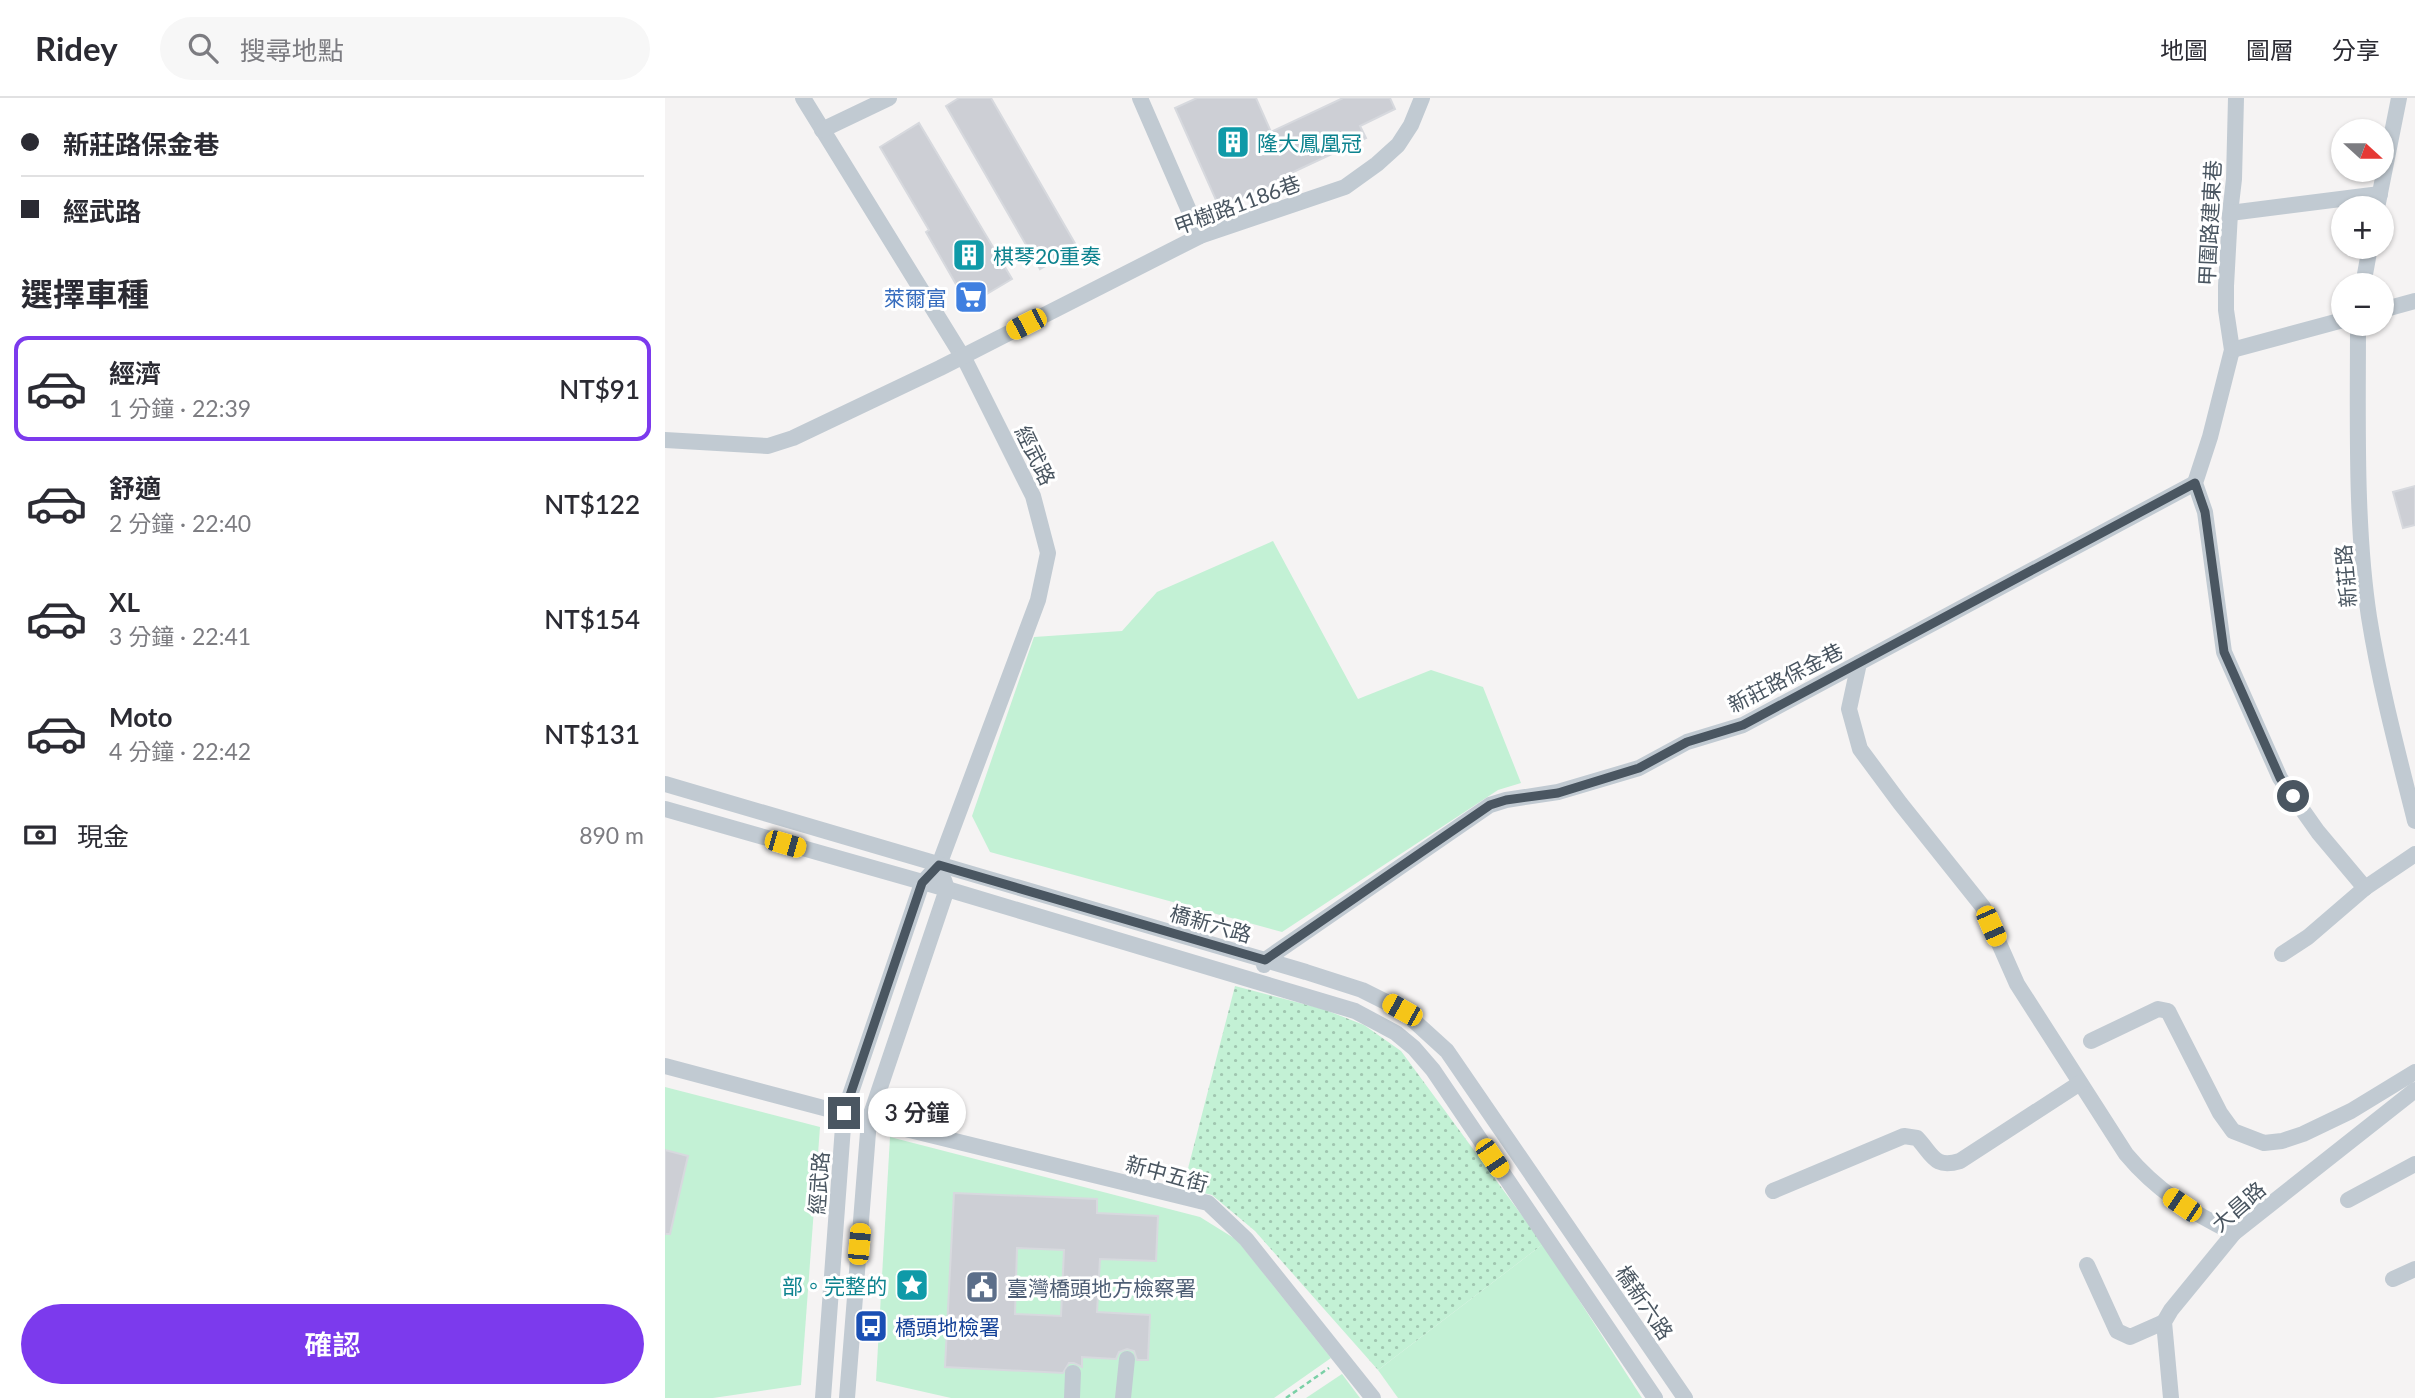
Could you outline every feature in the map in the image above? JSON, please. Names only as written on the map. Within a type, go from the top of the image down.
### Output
[{"type":"street","name":"經武路","points":[[803,98],[962,356],[1033,496],[1048,554],[1038,600],[939,865],[922,883],[844,1113],[823,1398]]},
{"type":"street","points":[[822,130],[889,98]]},
{"type":"street","points":[[1140,98],[1200,236]]},
{"type":"street","name":"甲樹路1186巷","points":[[665,440],[768,446],[793,438],[1200,236],[1345,187],[1398,145],[1411,125],[1422,98]]},
{"type":"street","name":"甲圍路建東巷","points":[[2232,350],[2226,310],[2236,98]]},
{"type":"street","points":[[2380,196],[2399,98]]},
{"type":"street","points":[[2230,213],[2331,205]]},
{"type":"street","points":[[2394,307],[2415,301]]},
{"type":"street","points":[[2331,323],[2232,350],[2210,438],[2195,483],[2205,512],[2224,652],[2280,778],[2318,832],[2365,888]]},
{"type":"street","name":"新莊路","points":[[2358,336],[2361,512],[2369,616],[2385,700],[2415,821]]},
{"type":"street","name":"新莊路保金巷","points":[[1265,960],[1490,805],[1506,800],[1558,793],[1639,768],[1687,742],[1743,725],[2195,483]]},
{"type":"street","points":[[1859,663],[1849,709],[1860,748],[1983,907],[2017,984],[2126,1154],[2161,1191],[2204,1219],[2234,1233]]},
{"type":"street","name":"橋新六路","points":[[665,784],[1265,960],[1382,999],[1402,1010],[1447,1051],[1685,1398]]},
{"type":"street","name":"橋新六路","points":[[665,809],[947,889],[1355,1011],[1396,1033],[1414,1048],[1433,1070],[1655,1398]]},
{"type":"street","points":[[2282,954],[2308,937],[2365,888],[2415,854]]},
{"type":"street","points":[[847,1398],[869,1120],[947,889],[939,865]]},
{"type":"street","points":[[1259,982],[1265,960]]},
{"type":"street","points":[[2091,1041],[2158,1009],[2168,1011],[2220,1113],[2233,1131],[2264,1143],[2282,1142],[2303,1134],[2351,1111],[2415,1072]]},
{"type":"street","points":[[665,1066],[844,1113]]},
{"type":"street","points":[[1773,1191],[1904,1136],[1917,1138],[1936,1161],[1943,1164],[1960,1161],[2080,1083]]},
{"type":"street","name":"大昌路","points":[[2164,1322],[2234,1233],[2415,1090]]},
{"type":"street","name":"新中五街","points":[[844,1113],[1208,1203],[1245,1239],[1373,1398]]},
{"type":"street","points":[[2348,1199],[2415,1164]]},
{"type":"street","points":[[2087,1265],[2117,1331],[2130,1337],[2164,1322],[2171,1398]]},
{"type":"street","points":[[2393,1279],[2415,1269]]},
{"type":"street","points":[[1125,1398],[1128,1359]]},
{"type":"street","points":[[1072,1398],[1073,1373]]},
{"type":"path","points":[[1286,1398],[1343,1359]]},
{"type":"green space","points":[[1273,541],[1358,699],[1431,670],[1483,687],[1521,783],[1498,790],[1282,932],[990,852],[972,816],[1034,637],[1122,631],[1157,592]]},
{"type":"green space","points":[[1235,986],[1323,1009],[1364,1025],[1401,1051],[1543,1244],[1378,1370],[1255,1231],[1212,1195],[1183,1188]]},
{"type":"green space","points":[[665,1087],[820,1127],[801,1385],[713,1398],[665,1398]]},
{"type":"green space","points":[[890,1137],[1200,1217],[1237,1240],[1331,1358],[1274,1398],[951,1398],[876,1381]]},
{"type":"green space","points":[[1543,1244],[1642,1398],[1398,1398],[1378,1370]]},
{"type":"green space","points":[[1342,1374],[1360,1398],[1306,1398]]},
{"type":"building","points":[[959,98],[991,98],[1077,247],[1040,269],[946,106]]},
{"type":"building","name":"隆大鳳凰冠","points":[[1197,98],[1256,98],[1271,132],[1343,98],[1390,98],[1395,109],[1360,126],[1366,138],[1289,174],[1291,177],[1220,209],[1175,108]]},
{"type":"building","points":[[919,123],[1012,279],[968,305],[926,232],[929,230],[880,147]]},
{"type":"building","points":[[2415,486],[2415,525],[2403,528],[2393,492]]},
{"type":"building","points":[[665,1150],[688,1156],[670,1234],[665,1234]]},
{"type":"building","name":"臺灣橋頭地方檢察署","points":[[954,1193],[1097,1199],[1097,1213],[1158,1216],[1156,1261],[1100,1259],[1097,1312],[1150,1315],[1148,1360],[1137,1360],[1134,1351],[1127,1349],[1119,1352],[1116,1359],[1082,1357],[1082,1367],[1069,1363],[1063,1373],[945,1367]],"holes":[[[1017,1248],[1064,1250],[1061,1316],[1015,1314]]]},
{"type":"place","name":"隆大鳳凰冠","points":[[1233,142]]},
{"type":"place","name":"棋琴20重奏","points":[[969,255]]},
{"type":"place","name":"萊爾富","points":[[971,297]]},
{"type":"place","name":"部。完整的","points":[[912,1285]]},
{"type":"place","name":"臺灣橋頭地方檢察署","points":[[982,1287]]},
{"type":"place","name":"橋頭地檢署","points":[[871,1326]]},
{"type":"route","points":[[844,1113],[922,883],[939,865],[1265,960],[1490,805],[1506,800],[1558,793],[1639,768],[1687,742],[1743,725],[2195,483],[2205,512],[2224,652],[2280,778],[2293,796]]}]
